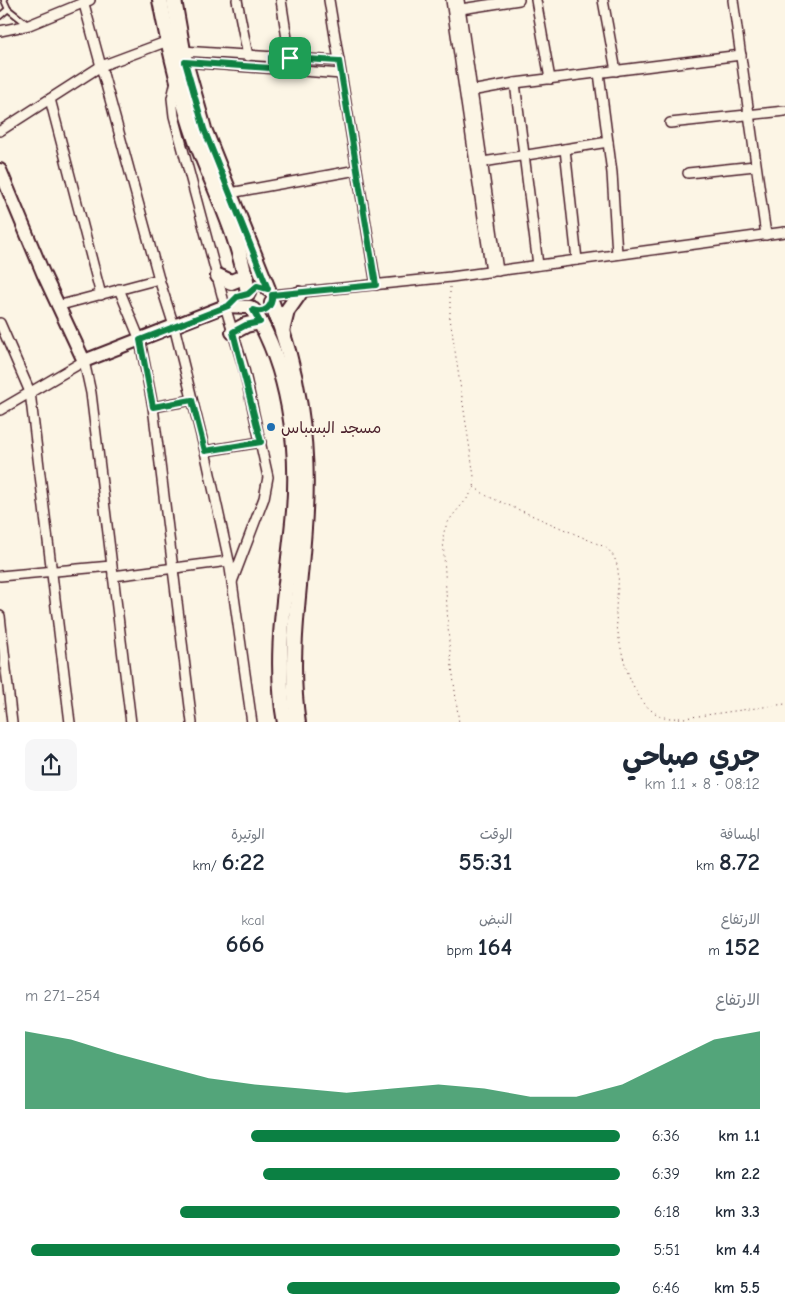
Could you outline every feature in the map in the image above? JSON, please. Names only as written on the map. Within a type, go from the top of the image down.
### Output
[{"type":"main road","points":[[160,0],[177,77],[195,138],[236,240],[252,305],[272,346],[281,372],[290,416],[294,454],[294,511],[279,641],[284,722]]},
{"type":"main road","points":[[174,0],[184,57],[204,129],[271,296],[282,332],[301,416],[306,474],[305,513],[293,647],[294,689],[298,722]]},
{"type":"main road","points":[[218,276],[231,282],[246,276]]},
{"type":"main road","points":[[233,332],[246,325],[257,286],[271,296]]},
{"type":"main road","points":[[282,332],[287,311],[298,294]]},
{"type":"main road","points":[[252,305],[264,311],[271,296]]},
{"type":"street","points":[[237,0],[248,56]]},
{"type":"street","points":[[281,0],[290,58]]},
{"type":"street","points":[[329,0],[376,285]]},
{"type":"street","points":[[451,0],[483,162],[494,271]]},
{"type":"street","points":[[494,271],[469,91],[460,4],[519,0]]},
{"type":"street","points":[[536,0],[550,79]]},
{"type":"street","points":[[603,0],[616,71]]},
{"type":"street","points":[[733,0],[766,235]]},
{"type":"street","points":[[0,31],[28,25],[87,2],[101,66],[159,279],[174,326],[205,451],[229,561],[252,722]]},
{"type":"street","points":[[0,130],[101,66],[168,41]]},
{"type":"street","points":[[469,91],[515,83],[741,55]]},
{"type":"street","points":[[184,57],[248,56],[339,61]]},
{"type":"street","points":[[184,57],[271,68],[341,74]]},
{"type":"street","points":[[271,57],[271,68]]},
{"type":"street","points":[[599,73],[608,142],[617,254]]},
{"type":"street","points":[[177,77],[172,98],[174,116],[227,306],[268,476],[267,489],[232,582]]},
{"type":"street","points":[[515,83],[538,265]]},
{"type":"street","points":[[50,99],[101,295]]},
{"type":"street","points":[[670,123],[785,112]]},
{"type":"street","points":[[483,162],[608,142]]},
{"type":"street","points":[[565,149],[577,260]]},
{"type":"street","points":[[688,173],[755,166]]},
{"type":"street","points":[[0,170],[57,306],[84,361],[91,392],[111,566],[132,722]]},
{"type":"street","points":[[230,193],[357,170]]},
{"type":"street","points":[[271,296],[451,277],[785,232]]},
{"type":"street","points":[[57,306],[159,279]]},
{"type":"street","points":[[119,289],[140,340],[153,407],[192,722]]},
{"type":"street","points":[[0,410],[84,361],[227,306],[252,305]]},
{"type":"street","points":[[0,323],[30,392],[70,722]]},
{"type":"street","points":[[153,407],[192,400]]},
{"type":"street","points":[[205,451],[261,442]]},
{"type":"street","points":[[113,576],[229,561]]},
{"type":"street","points":[[0,576],[111,566]]},
{"type":"street","points":[[0,620],[12,722]]},
{"type":"lane","points":[[4,0],[8,9],[28,25]]},
{"type":"lane","points":[[0,16],[8,9]]},
{"type":"path","points":[[451,277],[449,311],[474,486],[487,496],[605,547],[612,553],[616,560],[620,581],[616,598],[616,617],[628,671],[633,686],[650,709],[660,716],[671,719],[785,704]]},
{"type":"path","points":[[459,722],[449,642],[443,538],[445,523],[474,486]]},
{"type":"place","name":"مسجد البسباس","points":[[271,427]]},
{"type":"route","points":[[271,57],[290,58],[339,61],[376,285],[312,293],[272,295],[272,303],[267,309],[260,312],[253,310],[260,322],[253,322],[233,332],[244,369],[261,442],[205,451],[192,400],[153,407],[140,340],[228,306],[237,297],[248,294],[253,287],[261,286],[268,289],[216,162],[204,129],[185,62],[271,68],[271,57]]}]
